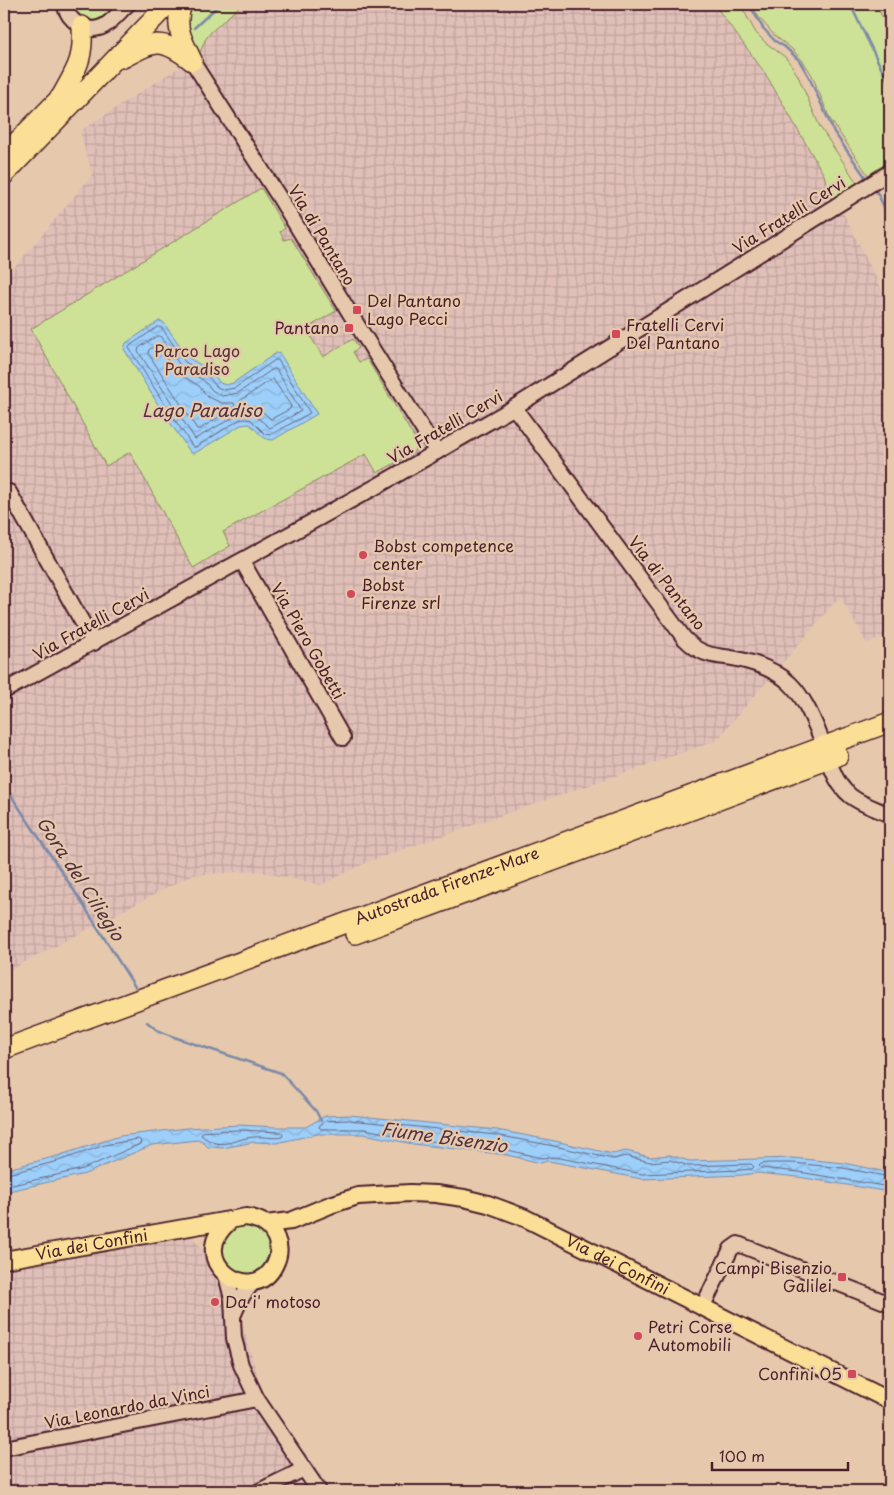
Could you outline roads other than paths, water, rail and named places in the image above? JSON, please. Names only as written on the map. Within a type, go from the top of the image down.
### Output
[{"type":"highway","points":[[4,155],[152,4]]},
{"type":"highway","points":[[4,175],[168,4]]},
{"type":"highway","points":[[182,4],[178,18],[178,28],[192,61]]},
{"type":"highway","points":[[61,97],[81,57],[83,45],[82,26]]},
{"type":"highway","points":[[107,67],[142,48],[158,43],[176,49],[192,61]]},
{"type":"highway","name":"Autostrada Firenze-Mare","points":[[4,1049],[890,722]]},
{"type":"highway","name":"Autostrada Firenze-Mare","points":[[4,1062],[890,736]]},
{"type":"main road","name":"Via dei Confini","points":[[4,1260],[246,1217],[256,1219],[265,1224],[291,1221],[330,1205],[366,1195],[416,1193],[449,1195],[488,1204],[523,1217],[890,1402]]},
{"type":"main road","name":"Via dei Confini","points":[[254,1281],[263,1278],[273,1267],[279,1247],[294,1228],[330,1205]]},
{"type":"main road","points":[[214,1250],[220,1231],[230,1221]]},
{"type":"main road","points":[[265,1224],[274,1232],[279,1247]]},
{"type":"main road","name":"Via dei Confini","points":[[179,1229],[201,1236],[214,1250],[217,1264],[226,1275]]},
{"type":"main road","points":[[226,1275],[239,1281],[254,1281]]},
{"type":"street","points":[[64,4],[75,22],[93,29],[105,26],[128,4]]},
{"type":"street","name":"Via di Pantano","points":[[192,61],[279,197],[437,452]]},
{"type":"street","name":"Via Fratelli Cervi","points":[[4,691],[242,561],[513,408],[890,172]]},
{"type":"street","name":"Via di Pantano","points":[[513,408],[684,638],[700,651],[755,663],[788,681],[802,695],[820,736]]},
{"type":"street","points":[[9,492],[94,643]]},
{"type":"street","name":"Via Piero Gobetti","points":[[242,561],[343,738]]},
{"type":"street","points":[[832,769],[837,783],[844,792],[890,815]]},
{"type":"street","points":[[702,1308],[731,1249],[738,1244],[890,1304]]},
{"type":"street","points":[[226,1275],[232,1299],[238,1354],[244,1373],[257,1399],[318,1491]]},
{"type":"street","points":[[233,1317],[241,1298],[254,1281]]},
{"type":"street","name":"Via Leonardo da Vinci","points":[[4,1448],[257,1399]]},
{"type":"street","points":[[258,1491],[304,1469]]},
{"type":"water","name":"Lago Paradiso","points":[[159,321],[163,322],[189,358],[211,371],[220,383],[226,385],[233,383],[276,353],[280,354],[317,414],[273,440],[263,437],[249,424],[241,425],[195,453],[191,453],[162,411],[124,349],[126,343]]},
{"type":"water","name":"Fiume Bisenzio","points":[[350,1115],[497,1130],[613,1154],[626,1151],[650,1157],[670,1155],[689,1161],[793,1158],[844,1163],[890,1173],[890,1192],[798,1177],[757,1173],[642,1179],[554,1162],[547,1161],[541,1163],[507,1155],[413,1144],[364,1134],[318,1134],[276,1143],[254,1142],[223,1148],[208,1147],[198,1140],[152,1145],[85,1174],[4,1192],[4,1170],[120,1136],[187,1128],[239,1125],[306,1127],[325,1116]]},
{"type":"waterway","points":[[194,28],[220,4]]},
{"type":"waterway","points":[[749,4],[763,28],[775,41],[785,47],[799,60],[809,77],[834,132],[868,181]]},
{"type":"waterway","points":[[850,4],[890,86]]},
{"type":"waterway","points":[[873,187],[890,220]]},
{"type":"waterway","name":"Gora del Ciliegio","points":[[4,785],[135,987]]},
{"type":"waterway","name":"Gora del Ciliegio","points":[[147,1022],[157,1030],[174,1037],[281,1073],[316,1111],[321,1121]]},
{"type":"place","name":"Del Pantano Lago Pecci","points":[[357,310]]},
{"type":"place","name":"Pantano","points":[[349,328]]},
{"type":"place","name":"Fratelli Cervi Del Pantano","points":[[616,334]]},
{"type":"place","name":"Bobst competence center","points":[[363,555]]},
{"type":"place","name":"Bobst Firenze srl","points":[[351,594]]},
{"type":"place","name":"Campi Bisenzio Galilei","points":[[842,1277]]},
{"type":"place","name":"Da i' motoso","points":[[215,1302]]},
{"type":"place","name":"Petri Corse Automobili","points":[[638,1336]]},
{"type":"place","name":"Confini 05","points":[[852,1374]]},
{"type":"park label","name":"Parco Lago Paradiso","points":[[197,360]]}]
